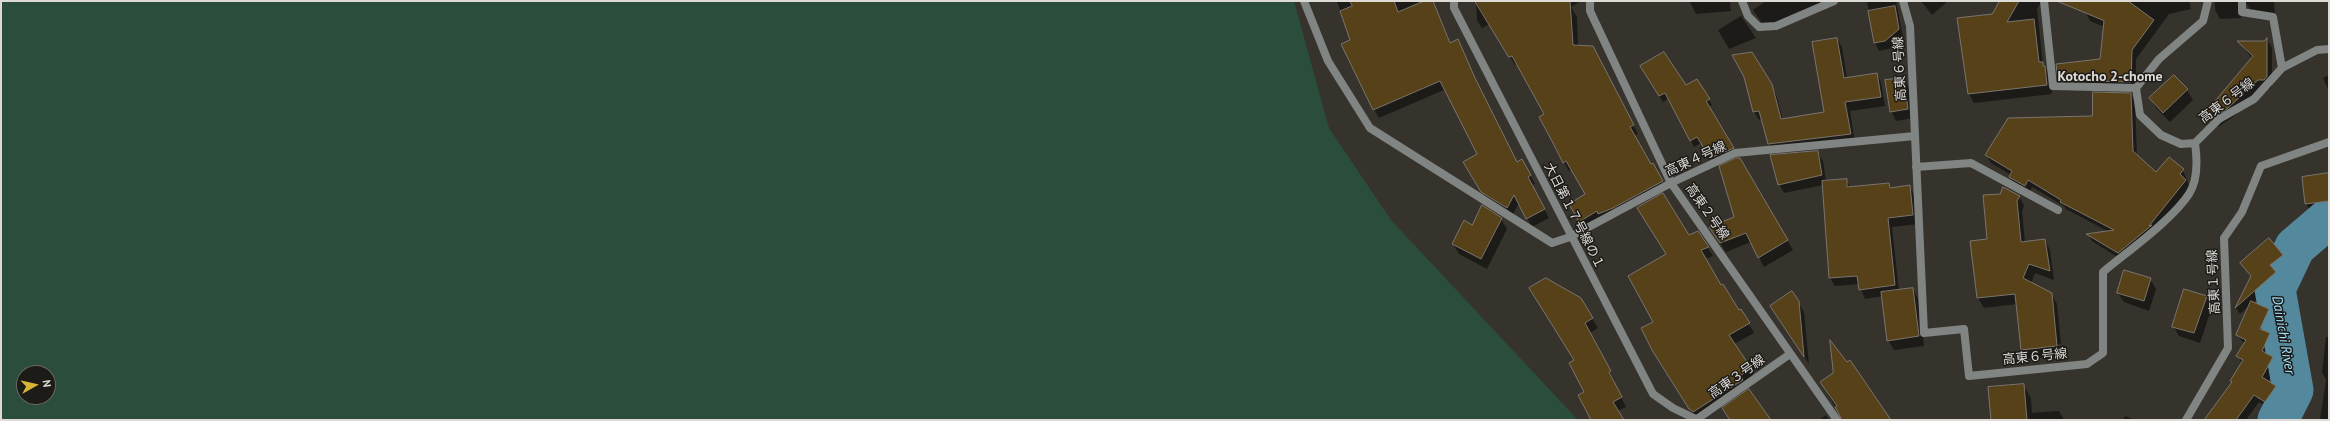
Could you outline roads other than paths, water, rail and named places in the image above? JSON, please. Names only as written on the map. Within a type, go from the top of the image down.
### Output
[{"type":"street","name":"高東４号線","points":[[1304,1],[1328,61],[1370,128],[1552,244],[1570,237],[1671,183],[1735,153],[1915,136]]},
{"type":"street","name":"大日第１７号線の１","points":[[1454,1],[1454,8],[1570,237],[1653,394],[1673,408],[1697,420]]},
{"type":"street","name":"高東２号線","points":[[1590,1],[1590,11],[1671,183],[1837,420]]},
{"type":"street","points":[[1742,1],[1748,16],[1759,27],[1776,26],[1834,1]]},
{"type":"street","name":"高東６号線","points":[[1904,1],[1910,26],[1924,333],[1964,329],[1969,376],[2087,364],[2103,353],[2102,272],[2162,222],[2190,193],[2197,162],[2195,142],[2219,119],[2254,99],[2282,68],[2316,50],[2329,49]]},
{"type":"street","points":[[2044,1],[2053,86],[2136,88]]},
{"type":"street","points":[[2195,142],[2181,144],[2161,135],[2140,115],[2136,88],[2158,59],[2203,21],[2208,1]]},
{"type":"street","points":[[2242,1],[2242,12],[2274,17],[2282,68]]},
{"type":"street","name":"高東１号線","points":[[2186,420],[2228,348],[2224,238],[2242,212],[2261,166],[2329,142]]},
{"type":"street","points":[[1916,167],[1971,163],[2058,210]]},
{"type":"street","name":"高東３号線","points":[[1697,420],[1790,354]]},
{"type":"waterway","name":"Dainichi River","points":[[2278,420],[2293,390],[2275,289],[2295,247],[2329,218]]},
{"type":"district","name":"Kotocho 2-chome","points":[[2110,77]]}]
